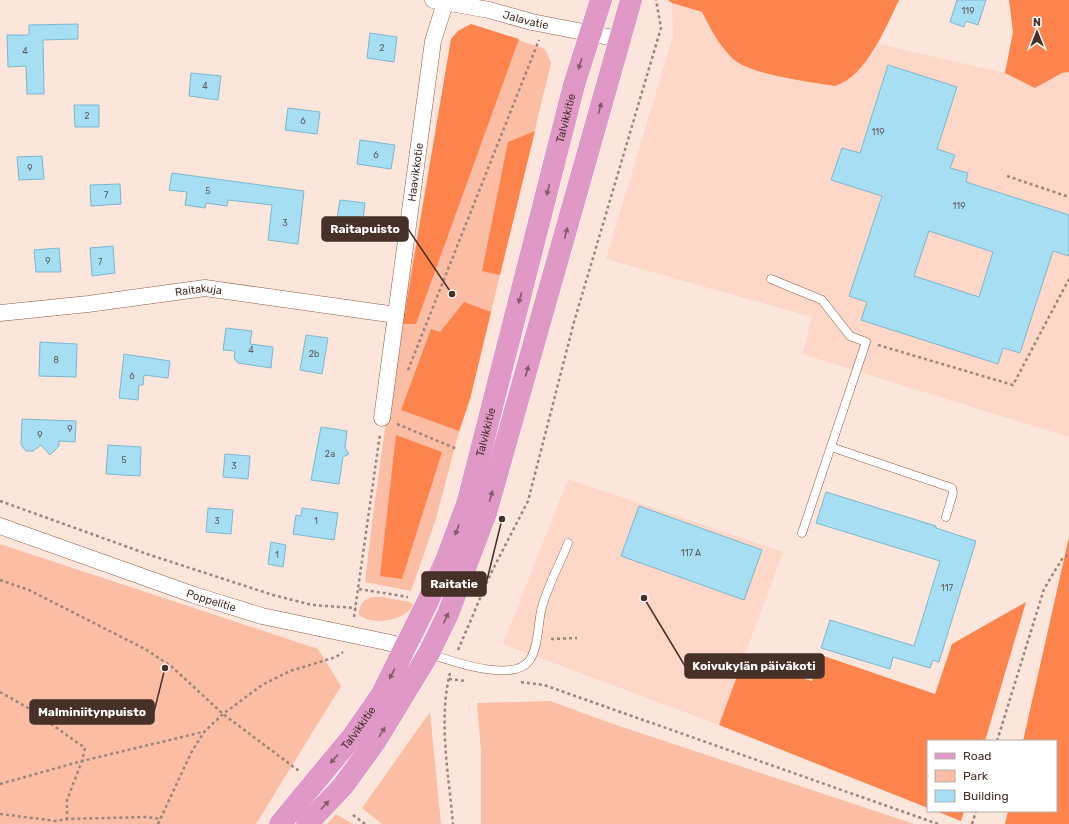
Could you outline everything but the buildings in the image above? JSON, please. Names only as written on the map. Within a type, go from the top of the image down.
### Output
[{"type":"main road","name":"Talvikkitie","points":[[280,824],[353,736],[382,694],[406,647],[447,558],[468,501],[574,85],[601,0]]},
{"type":"main road","name":"Talvikkitie","points":[[307,824],[343,786],[375,742],[429,653],[451,607],[486,513],[631,0]]},
{"type":"street","name":"Jalavatie","points":[[442,1],[490,10],[532,22],[590,32],[619,39]]},
{"type":"street","name":"Haavikkotie","points":[[382,418],[433,41],[442,1]]},
{"type":"street","name":"Raitakuja","points":[[0,313],[88,304],[205,288],[396,315]]},
{"type":"street","name":"Poppelitie","points":[[0,526],[194,594],[262,616],[429,653]]},
{"type":"lane","points":[[771,279],[822,300],[850,336],[866,342],[802,533]]},
{"type":"lane","points":[[831,447],[952,488],[953,493],[946,517]]},
{"type":"lane","points":[[429,653],[453,662],[498,671],[518,670],[529,661],[537,639],[541,610],[568,543]]},
{"type":"path","points":[[453,824],[445,697],[453,662],[490,575],[528,501],[574,322],[661,28],[656,0]]},
{"type":"path","points":[[405,377],[539,39]]},
{"type":"path","points":[[1007,176],[1069,197]]},
{"type":"path","points":[[866,342],[1013,385],[1069,279]]},
{"type":"path","points":[[0,501],[150,555],[273,596],[312,605],[356,608],[382,418],[456,449]]},
{"type":"path","points":[[997,740],[1044,589],[1062,559],[1069,554]]},
{"type":"path","points":[[0,580],[29,590],[145,649],[171,666],[223,714],[306,776]]},
{"type":"path","points":[[359,589],[413,598]]},
{"type":"path","points":[[158,824],[191,752],[204,732],[223,714],[262,685],[290,671],[336,657],[343,651],[352,635]]},
{"type":"path","points":[[537,639],[577,638]]},
{"type":"path","points":[[449,679],[469,681]]},
{"type":"path","points":[[519,682],[544,685],[938,824]]},
{"type":"path","points":[[0,692],[30,709],[85,748],[82,761],[67,800],[67,819]]},
{"type":"path","points":[[0,784],[82,761],[204,732]]},
{"type":"path","points":[[972,824],[976,812]]},
{"type":"path","points":[[0,814],[55,822],[67,819],[146,817],[161,819]]},
{"type":"path","points":[[353,815],[365,824]]},
{"type":"shaded area","points":[[668,0],[899,0],[874,50],[856,73],[846,81],[835,86],[781,77],[740,64],[723,48],[702,12],[672,3]]},
{"type":"shaded area","points":[[1009,0],[1069,0],[1069,72],[1062,73],[1035,88],[1005,73],[1013,32]]},
{"type":"shaded area","points":[[672,3],[702,12],[715,37],[766,73],[782,78],[835,86],[843,84],[872,55],[878,44],[1005,73],[1035,88],[1062,73],[1069,72],[1069,437],[802,354],[812,317],[606,259],[673,36]]},
{"type":"shaded area","points":[[471,24],[519,39],[416,324],[403,324],[451,39],[458,31]]},
{"type":"shaded area","points":[[535,131],[500,275],[482,271],[508,142]]},
{"type":"shaded area","points":[[464,302],[491,312],[470,399],[459,431],[401,410],[431,329],[440,332]]},
{"type":"shaded area","points":[[396,435],[442,452],[402,579],[380,576]]},
{"type":"shaded area","points":[[568,479],[783,552],[719,725],[503,644]]},
{"type":"shaded area","points":[[1069,537],[1069,824],[1005,824],[1008,812],[1057,812],[1057,740],[1023,740]]},
{"type":"shaded area","points":[[1026,602],[985,740],[927,740],[927,808],[719,725],[743,660],[812,681],[821,655],[935,694],[952,644]]},
{"type":"shaded area","points":[[938,812],[964,812],[961,821]]},
{"type":"green space","points":[[471,24],[545,49],[551,63],[470,399],[457,439],[435,522],[411,591],[365,582],[373,514],[393,378],[451,39],[458,31]]},
{"type":"green space","points":[[0,544],[318,649],[341,686],[256,824],[0,824]]},
{"type":"green space","points":[[373,597],[382,597],[410,602],[413,605],[403,615],[388,620],[372,620],[359,615],[362,603]]},
{"type":"green space","points":[[550,701],[616,725],[914,824],[481,824],[481,751],[477,703]]},
{"type":"green space","points":[[430,712],[441,824],[382,824],[362,808]]},
{"type":"green space","points":[[336,814],[353,824],[327,824]]},
{"type":"place","name":"Raitapuisto","points":[[452,294]]},
{"type":"place","name":"Raitatie","points":[[502,519]]},
{"type":"place","name":"Koivukylän päiväkoti","points":[[644,598]]},
{"type":"place","name":"Malminiitynpuisto","points":[[165,668]]}]
